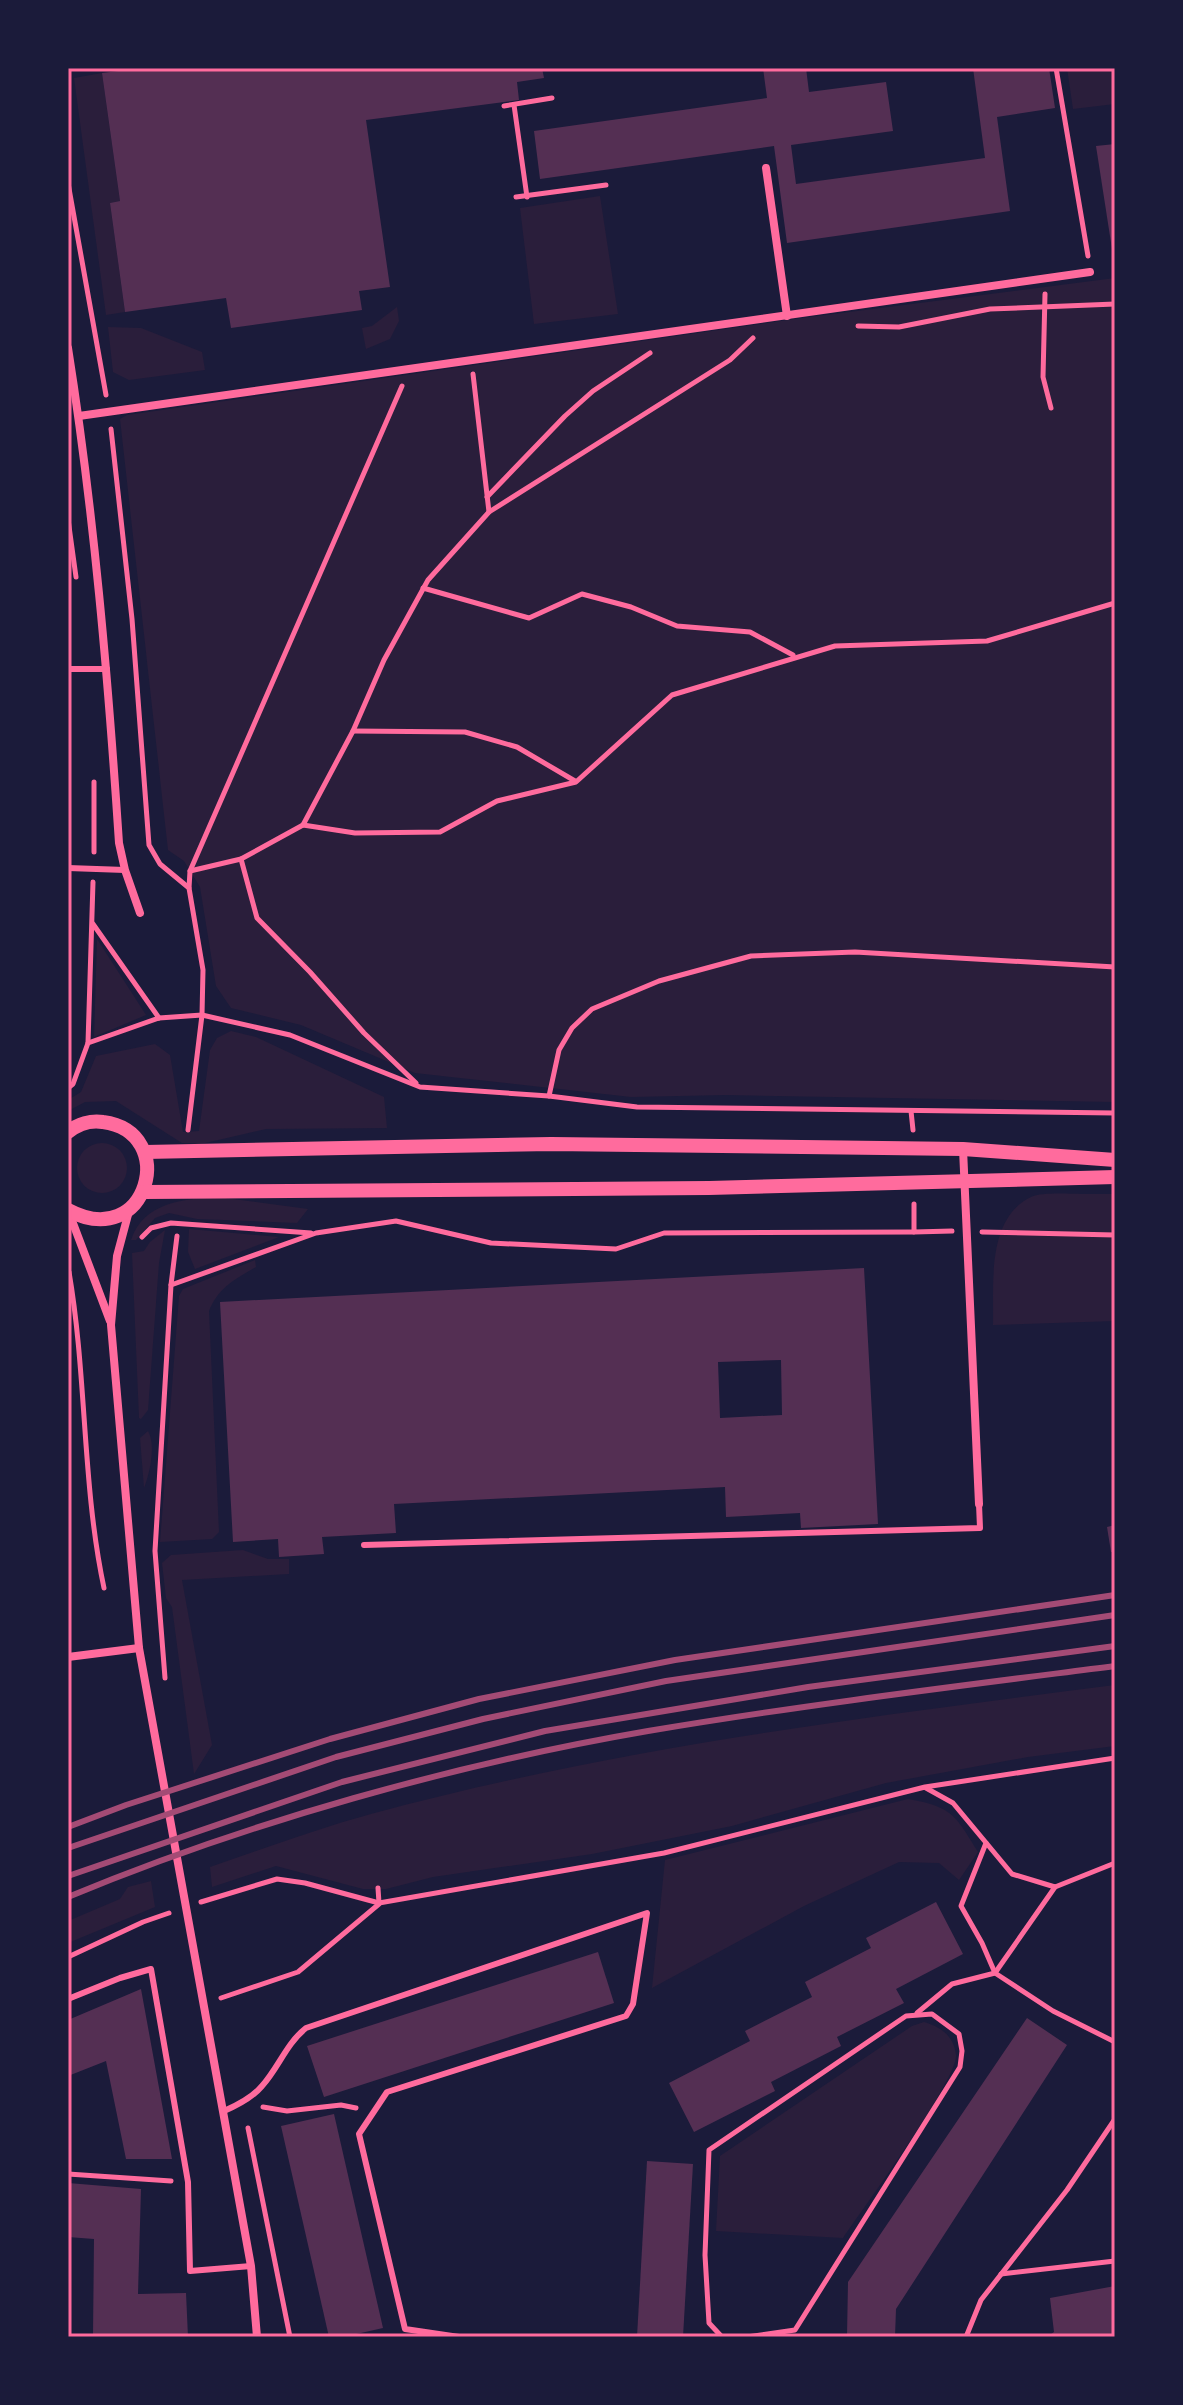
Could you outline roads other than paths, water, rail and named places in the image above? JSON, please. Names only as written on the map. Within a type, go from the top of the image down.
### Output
[{"type":"street","points":[[766,168],[787,316]]},
{"type":"street","points":[[79,416],[1090,272]]},
{"type":"street","points":[[68,348],[79,416],[107,669],[119,843],[140,913]]},
{"type":"street","points":[[68,1132],[89,1123],[113,1123],[129,1131],[145,1152],[149,1172],[144,1192],[129,1210],[113,1219],[96,1221],[68,1210]]},
{"type":"street","points":[[145,1152],[551,1144],[963,1149],[1115,1160]]},
{"type":"street","points":[[963,1149],[979,1504]]},
{"type":"street","points":[[144,1192],[677,1188],[1115,1177]]},
{"type":"street","points":[[68,1210],[111,1325]]},
{"type":"street","points":[[129,1210],[117,1256],[111,1325],[139,1648],[251,2266],[257,2337]]},
{"type":"street","points":[[68,1657],[139,1648]]},
{"type":"lane","points":[[68,669],[107,669]]},
{"type":"lane","points":[[68,868],[125,870]]},
{"type":"lane","points":[[364,1545],[980,1528],[979,1504]]},
{"type":"lane","points":[[224,2111],[242,2103],[262,2086],[292,2038],[306,2028],[647,1913],[633,2004],[626,2016],[387,2092],[359,2134],[405,2329],[459,2337]]},
{"type":"lane","points":[[68,1999],[151,1969],[188,2182],[190,2271],[251,2266]]},
{"type":"railway","points":[[68,1827],[330,1739],[479,1699],[675,1660],[1115,1595]]},
{"type":"railway","points":[[68,1848],[336,1757],[483,1719],[666,1681],[1115,1615]]},
{"type":"railway","points":[[68,1876],[342,1782],[545,1731],[808,1687],[1115,1646]]},
{"type":"railway","points":[[68,1897],[280,1820],[502,1760],[706,1722],[1115,1666]]}]
